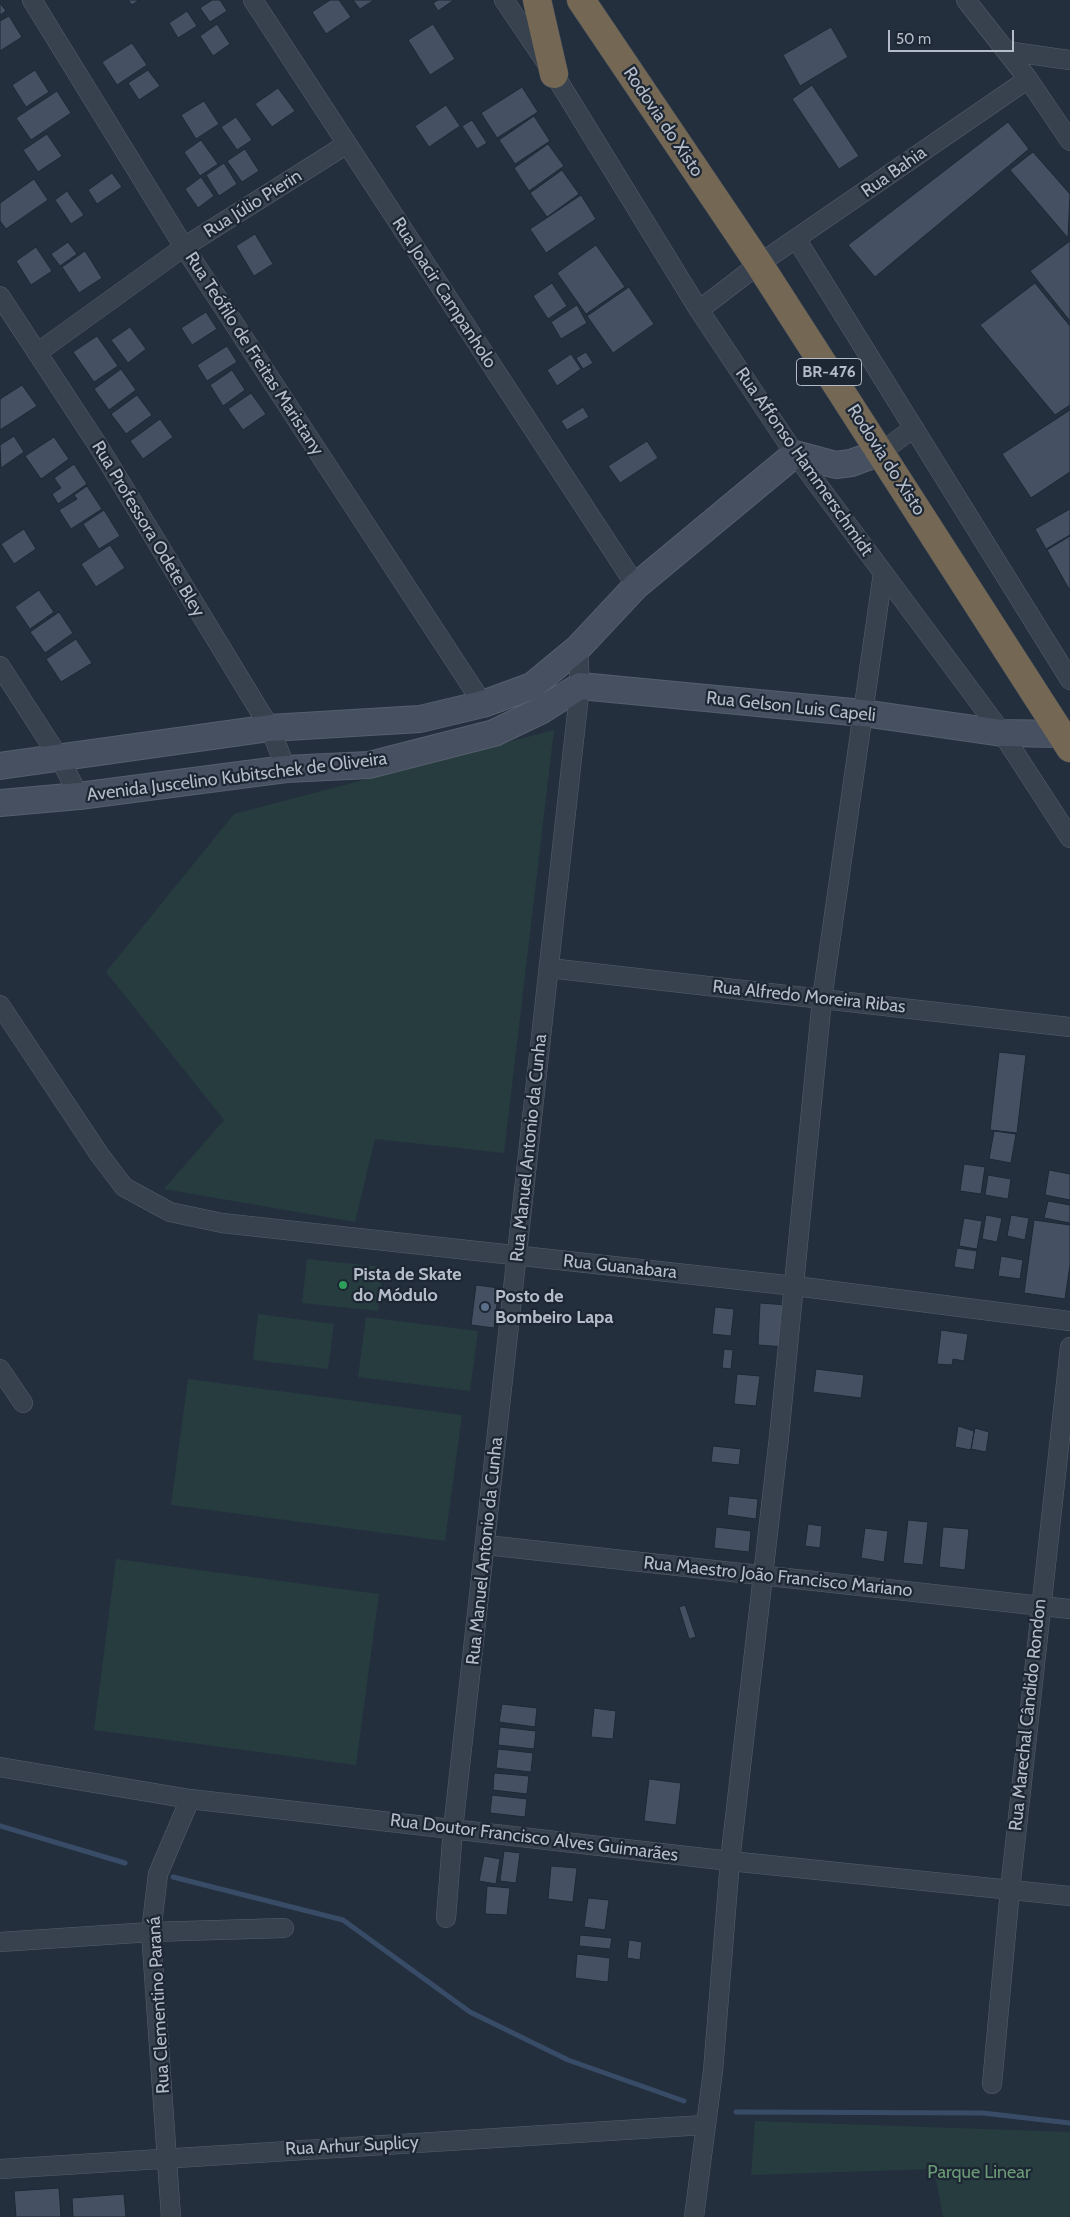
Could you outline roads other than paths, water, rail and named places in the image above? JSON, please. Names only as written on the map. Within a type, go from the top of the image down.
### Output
[{"type":"highway","points":[[537,0],[554,74]]},
{"type":"highway","name":"Rodovia do Xisto","points":[[581,0],[759,264],[1066,741]]},
{"type":"street","name":"Rua Teófilo de Freitas Maristany","points":[[32,0],[184,247],[483,704]]},
{"type":"street","name":"Rua Joacir Campanholo","points":[[253,0],[636,586]]},
{"type":"street","name":"Rua Affonso Hammerschmidt","points":[[504,0],[554,74],[699,310],[795,454],[1002,733],[1070,838]]},
{"type":"street","points":[[966,0],[1028,79],[1070,141]]},
{"type":"street","points":[[1006,51],[1070,60]]},
{"type":"street","name":"Rua Bahia","points":[[699,310],[759,264],[797,240],[1028,79]]},
{"type":"street","name":"Rua Júlio Pierin","points":[[38,353],[184,247],[347,144]]},
{"type":"street","points":[[797,240],[1070,680]]},
{"type":"street","name":"Rua Professora Odete Bley","points":[[0,296],[99,447],[270,728],[286,769]]},
{"type":"street","points":[[0,766],[270,728],[420,719],[483,704],[532,686],[578,648],[636,586],[795,454],[836,465],[851,463],[881,452],[914,428]]},
{"type":"street","points":[[694,2217],[704,2125],[713,2071],[730,1861],[764,1576],[795,1286],[822,999],[883,572]]},
{"type":"street","name":"Rua Manuel Antonio da Cunha","points":[[446,1918],[453,1829],[580,686],[578,648]]},
{"type":"street","points":[[0,666],[60,759],[79,796]]},
{"type":"street","name":"Rua Gelson Luis Capeli","points":[[580,686],[863,713],[1066,741]]},
{"type":"street","name":"Avenida Juscelino Kubitschek de Oliveira","points":[[0,803],[79,796],[286,769],[369,765],[494,733],[542,710],[580,686]]},
{"type":"street","name":"Rua Alfredo Moreira Ribas","points":[[549,968],[1070,1027]]},
{"type":"street","name":"Rua Guanabara","points":[[0,1005],[99,1154],[124,1187],[170,1212],[222,1222],[795,1286],[1070,1321]]},
{"type":"street","name":"Rua Marechal Cândido Rondon","points":[[992,2084],[1040,1606],[1070,1347]]},
{"type":"street","points":[[0,1369],[23,1402]]},
{"type":"street","name":"Rua Maestro João Francisco Mariano","points":[[486,1545],[1070,1609]]},
{"type":"street","name":"Rua Doutor Francisco Alves Guimarães","points":[[0,1767],[190,1799],[730,1861],[1070,1896]]},
{"type":"street","name":"Rua Clementino Paraná","points":[[171,2217],[152,1932],[158,1874],[190,1799]]},
{"type":"street","points":[[0,1942],[152,1932],[284,1928]]},
{"type":"street","name":"Rua Arhur Suplicy","points":[[0,2169],[167,2157],[704,2125]]},
{"type":"waterway","points":[[0,1826],[125,1863]]},
{"type":"waterway","points":[[173,1877],[343,1920],[470,2012],[568,2060],[684,2101]]},
{"type":"waterway","points":[[736,2112],[983,2113],[1070,2123]]},
{"type":"place","name":"Pista de Skate do Módulo","points":[[343,1285]]},
{"type":"place","name":"Posto de Bombeiro Lapa","points":[[485,1307]]},
{"type":"park label","name":"Parque Linear","points":[[979,2173]]}]
